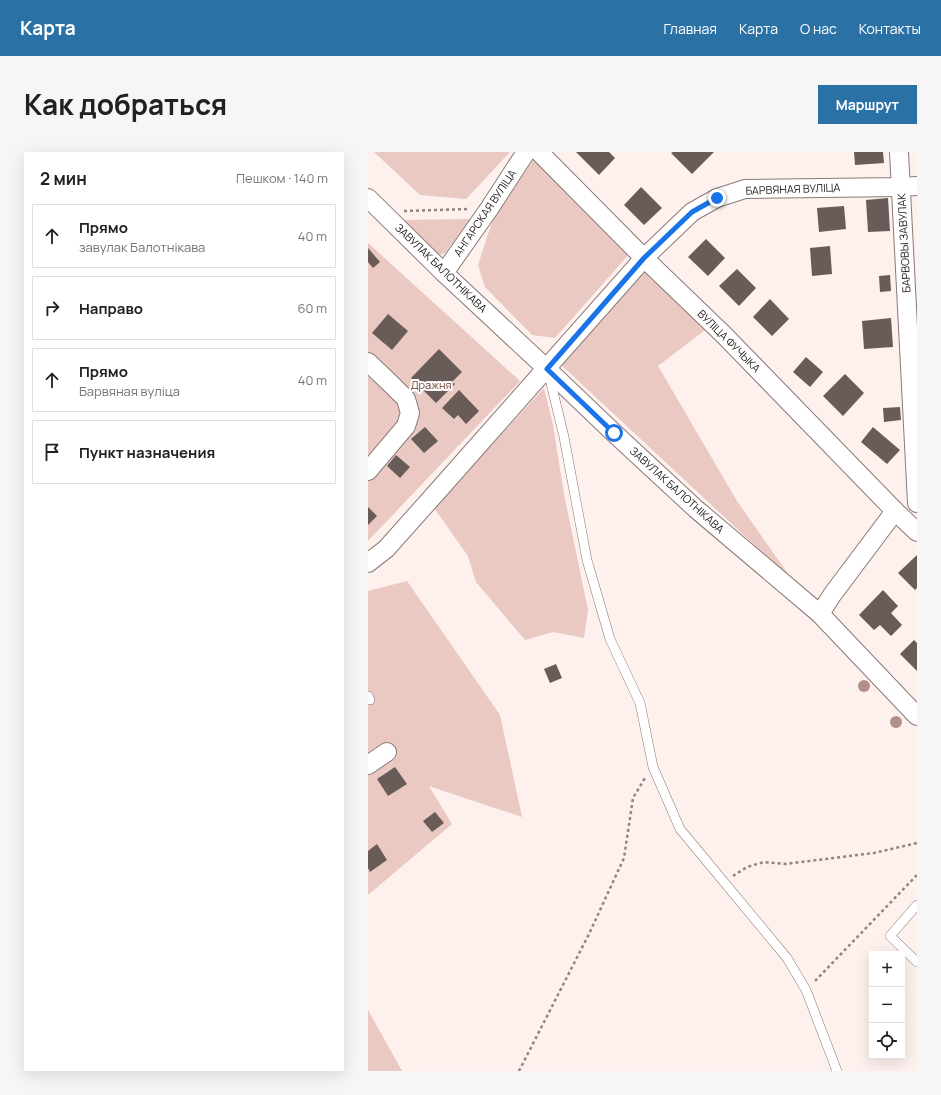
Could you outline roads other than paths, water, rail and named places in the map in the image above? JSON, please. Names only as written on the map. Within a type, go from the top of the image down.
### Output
[{"type":"street","name":"АНГАРСКАЯ ВУЛІЦА","points":[[444,273],[489,209],[526,152]]},
{"type":"street","name":"ВУЛІЦА ФУЧЫКА","points":[[539,152],[644,258],[723,334],[917,532]]},
{"type":"street","name":"БАРВОВЫ ЗАВУЛАК","points":[[899,152],[909,186],[917,503]]},
{"type":"street","name":"БАРВЯНАЯ ВУЛІЦА","points":[[368,564],[386,549],[644,258],[692,212],[717,198],[745,189],[909,186]]},
{"type":"street","name":"ЗАВУЛАК БАЛОТНІКАВА","points":[[368,198],[444,273],[696,509],[820,614],[917,716]]},
{"type":"street","points":[[368,362],[406,399],[410,412],[406,426],[368,471]]},
{"type":"street","points":[[820,614],[832,595],[896,511]]},
{"type":"street","points":[[368,765],[387,752]]},
{"type":"lane","points":[[547,369],[564,437],[587,560],[610,639],[640,703],[653,767],[680,828],[787,958],[806,990],[837,1071]]},
{"type":"lane","points":[[917,905],[890,936],[917,962]]},
{"type":"park label","name":"Дражня","points":[[431,385]]}]
